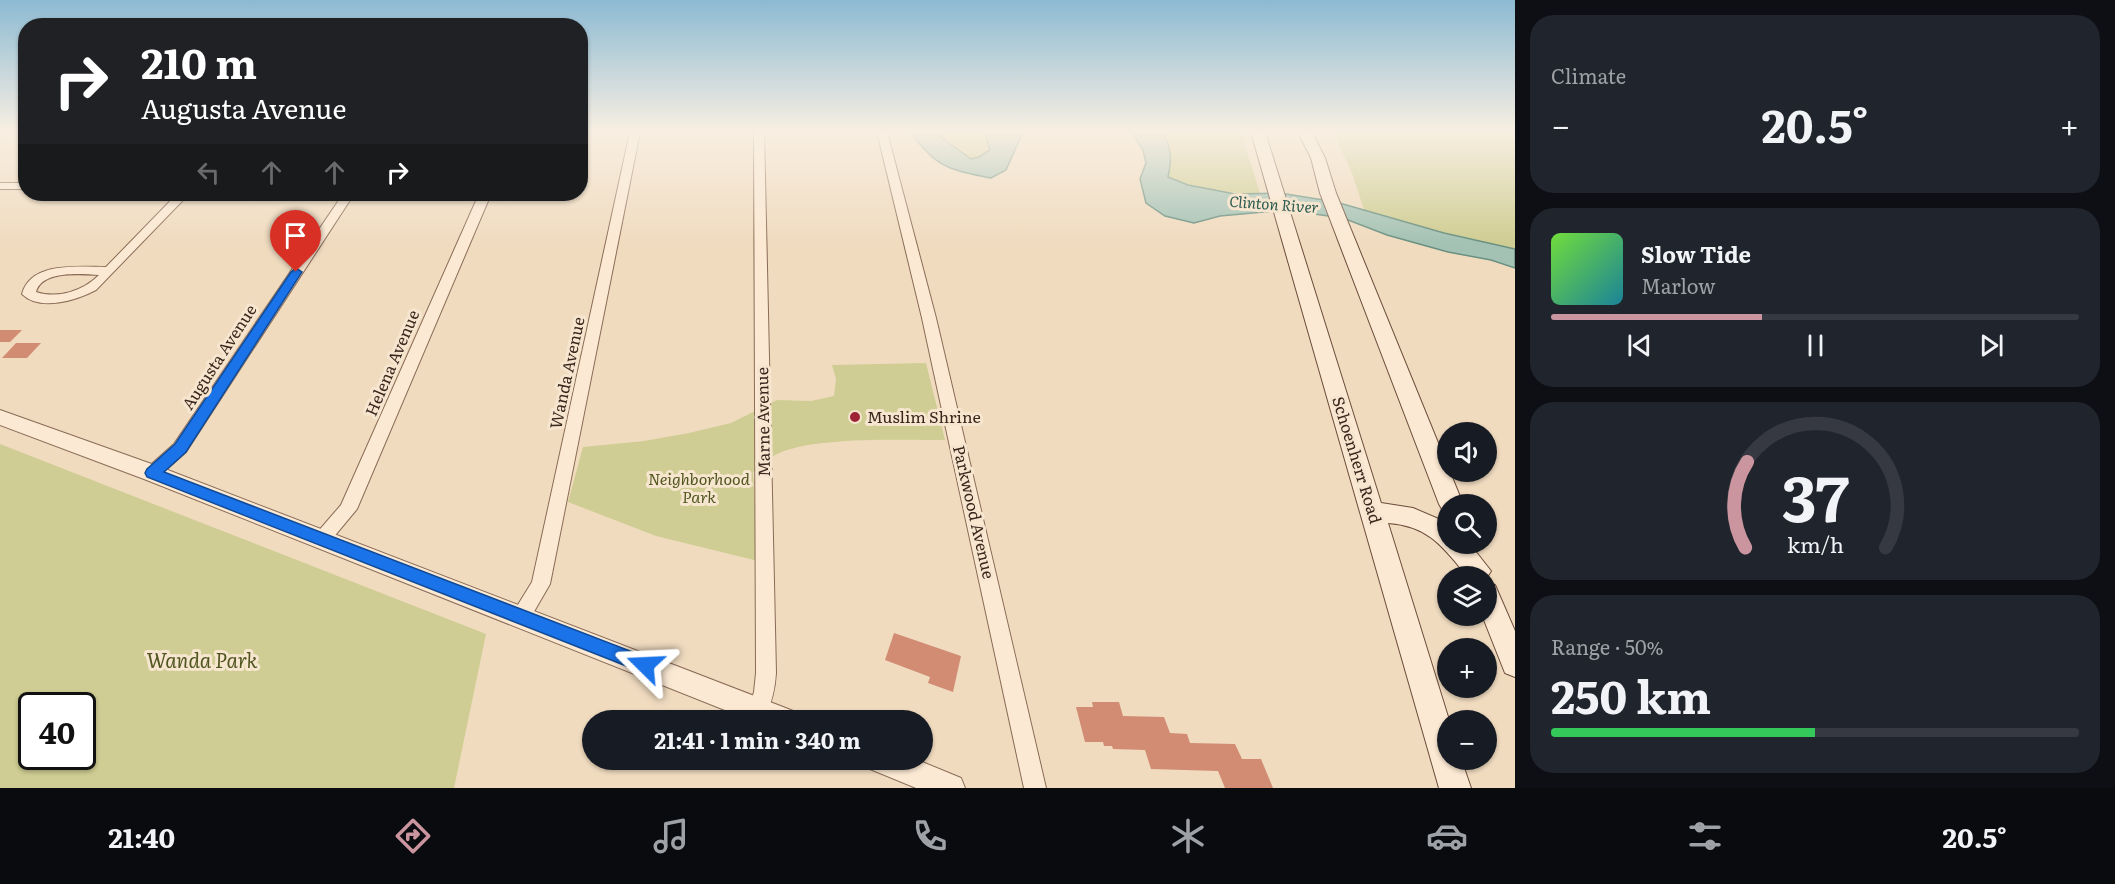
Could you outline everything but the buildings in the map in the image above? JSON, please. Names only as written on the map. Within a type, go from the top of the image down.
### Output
[{"type":"main road","name":"Schoenherr Road","points":[[1268,169],[1455,788]]},
{"type":"main road","points":[[1321,169],[1328,193],[1447,494]]},
{"type":"main road","points":[[1373,513],[1392,513],[1413,517],[1437,530]]},
{"type":"main road","points":[[1497,620],[1515,664]]},
{"type":"street","name":"Wanda Avenue","points":[[521,616],[541,584],[627,169]]},
{"type":"street","name":"Marne Avenue","points":[[758,710],[764,692],[766,673],[759,169]]},
{"type":"street","name":"Parkwood Avenue","points":[[891,169],[932,330],[1035,788]]},
{"type":"street","points":[[0,186],[18,186]]},
{"type":"street","points":[[109,271],[65,271],[47,275],[30,287],[29,294],[42,298],[78,296],[88,292],[109,271],[176,201]]},
{"type":"street","name":"Augusta Avenue","points":[[152,473],[180,448],[343,201]]},
{"type":"street","name":"Helena Avenue","points":[[321,540],[348,509],[482,201]]},
{"type":"street","points":[[0,417],[152,473],[758,710]]},
{"type":"street","points":[[907,770],[951,788]]},
{"type":"green space","points":[[1168,169],[1252,169],[1260,193],[1213,190],[1168,177]]},
{"type":"green space","points":[[1350,169],[1515,169],[1515,249],[1444,233],[1364,210]]},
{"type":"green space","name":"Neighborhood Park","points":[[926,363],[945,440],[833,442],[791,449],[772,457],[753,472],[758,561],[656,536],[568,502],[583,447],[644,441],[731,423],[777,400],[811,401],[834,396],[836,379],[832,365]]},
{"type":"green space","name":"Wanda Park","points":[[0,444],[486,634],[454,788],[0,788]]},
{"type":"water","points":[[953,169],[1007,169],[991,178]]},
{"type":"water","name":"Clinton River","points":[[1144,169],[1169,169],[1168,177],[1188,185],[1235,194],[1280,193],[1336,202],[1444,233],[1515,249],[1515,268],[1387,235],[1343,218],[1285,210],[1220,216],[1194,223],[1165,216],[1146,203],[1140,179]]},
{"type":"place","name":"Muslim Shrine","points":[[855,417]]},
{"type":"route","points":[[296,272],[180,448],[152,473],[645,665]]}]
